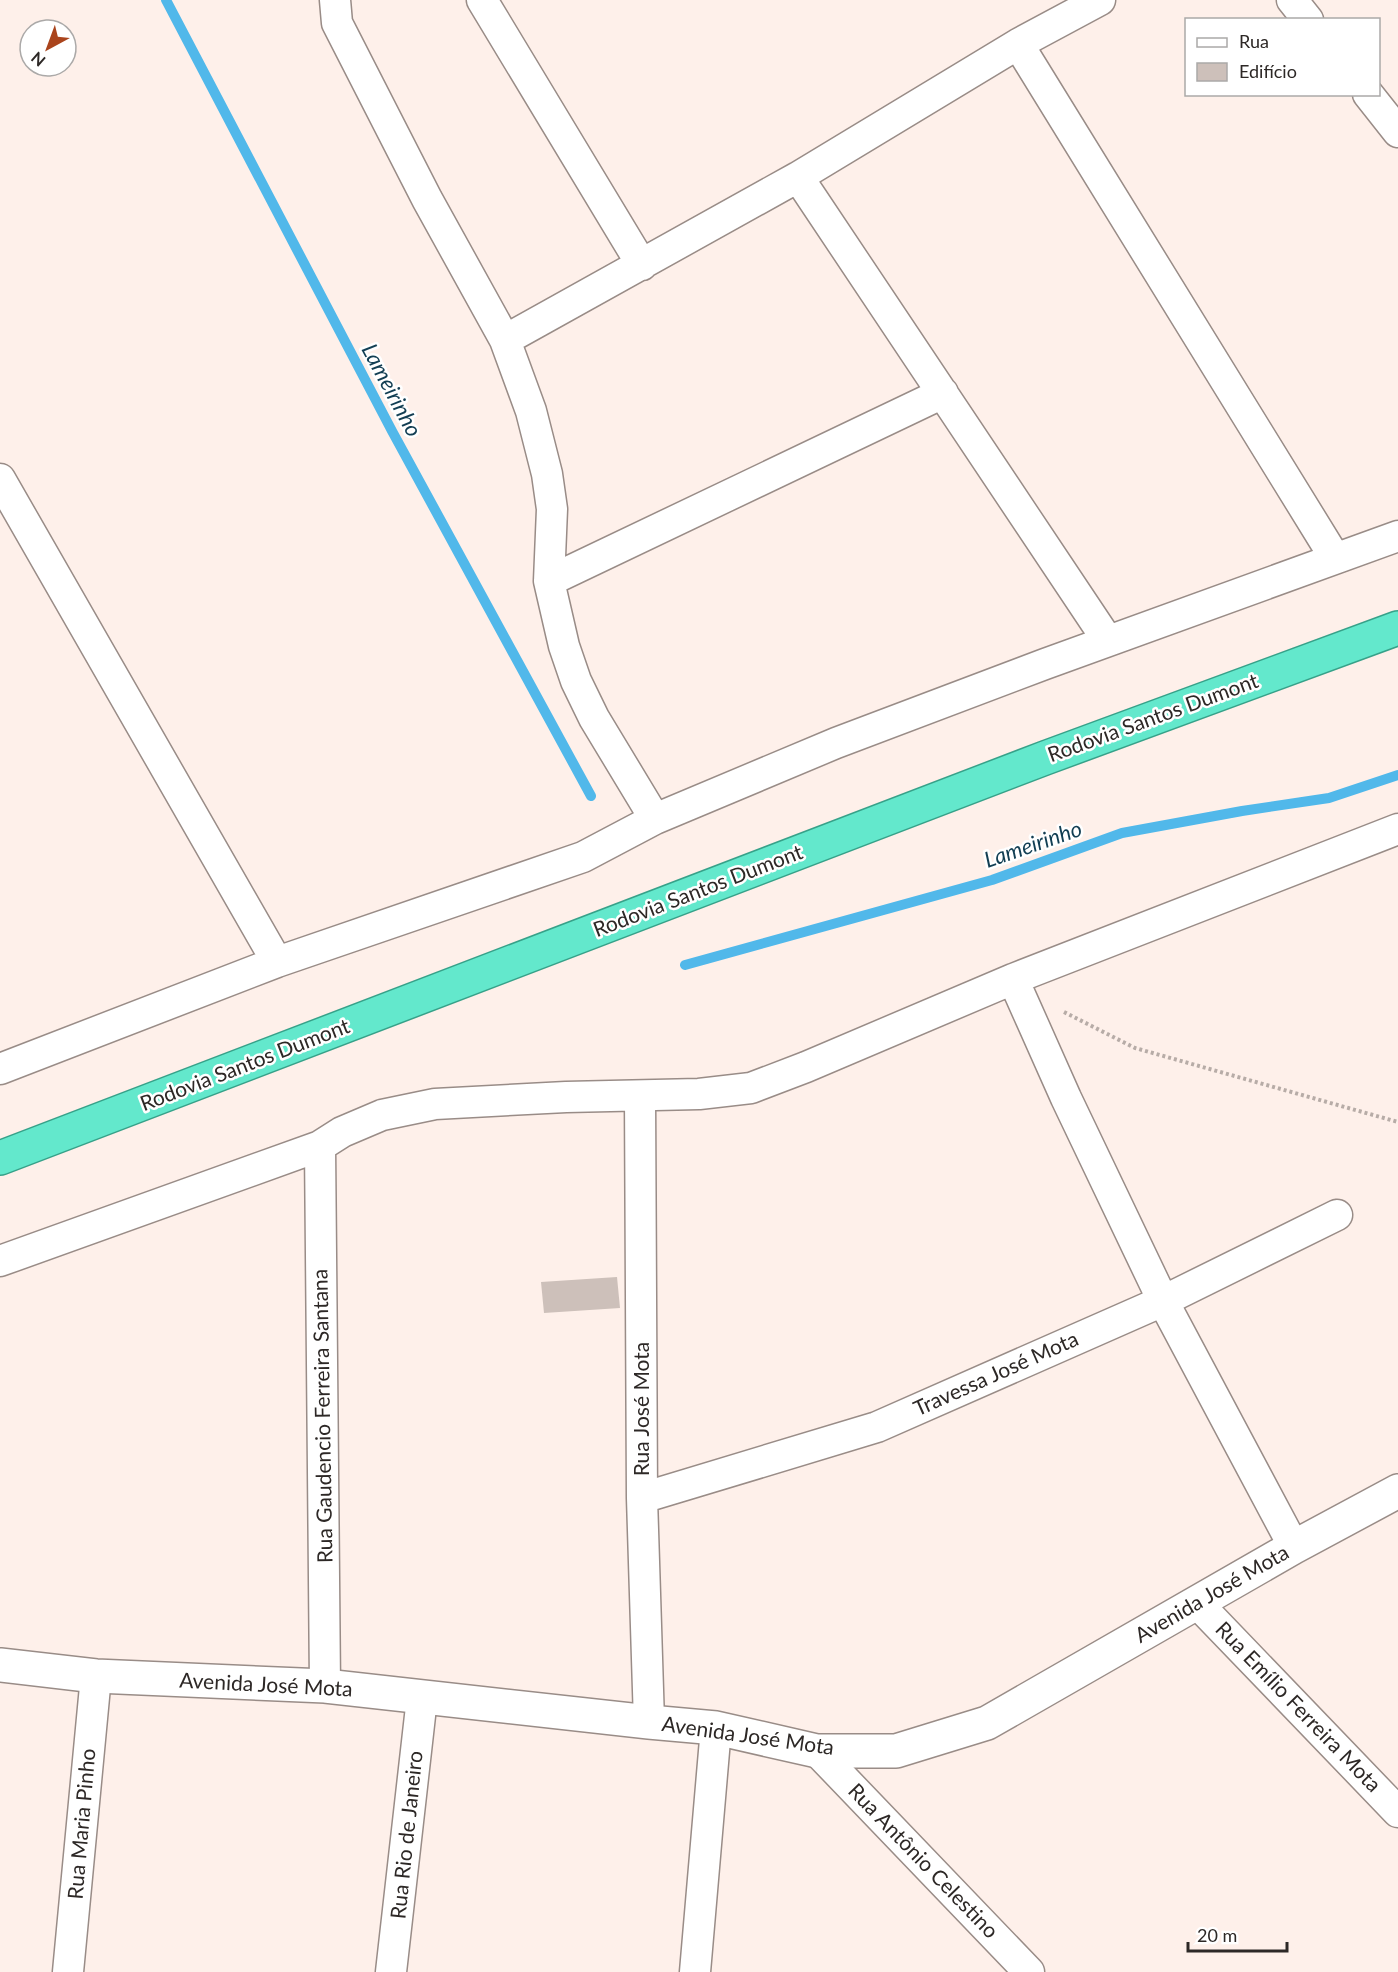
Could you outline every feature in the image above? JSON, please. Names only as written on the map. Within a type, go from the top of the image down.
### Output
[{"type":"highway","name":"Rodovia Santos Dumont","points":[[0,1158],[1045,758],[1398,628]]},
{"type":"main road","name":"Avenida José Mota","points":[[0,1665],[96,1676],[326,1686],[716,1728],[817,1751],[896,1751],[987,1723],[1294,1547],[1398,1491]]},
{"type":"street","points":[[334,0],[337,23],[427,199],[505,340],[531,411],[547,474],[552,509],[549,581],[564,646],[576,681],[594,718],[656,819]]},
{"type":"street","points":[[482,0],[642,265]]},
{"type":"street","points":[[505,340],[798,177],[1018,44],[1100,0]]},
{"type":"street","points":[[1292,0],[1306,18]]},
{"type":"street","points":[[1018,44],[1335,558]]},
{"type":"street","points":[[1370,96],[1398,132]]},
{"type":"street","points":[[798,177],[1108,641]]},
{"type":"street","points":[[549,581],[943,393]]},
{"type":"street","points":[[0,479],[277,962]]},
{"type":"street","points":[[0,1069],[277,962],[583,857],[656,819],[836,743],[1398,536]]},
{"type":"street","points":[[0,1261],[320,1146],[342,1132],[382,1116],[435,1104],[566,1097],[699,1094],[751,1088],[1013,979],[1398,829]]},
{"type":"street","points":[[1013,979],[1066,1098],[1163,1300],[1294,1547]]},
{"type":"street","name":"Rua José Mota","points":[[640,1096],[642,1498],[649,1722]]},
{"type":"street","name":"Rua Gaudencio Ferreira Santana","points":[[320,1146],[326,1686]]},
{"type":"street","name":"Travessa José Mota","points":[[642,1498],[877,1427],[1163,1300],[1337,1215]]},
{"type":"street","name":"Rua Emílio Ferreira Mota","points":[[1197,1603],[1398,1812]]},
{"type":"street","name":"Rua Maria Pinho","points":[[68,1972],[96,1676]]},
{"type":"street","name":"Rua Rio de Janeiro","points":[[391,1972],[422,1698]]},
{"type":"street","points":[[695,1972],[716,1728]]},
{"type":"street","name":"Rua Antônio Celestino","points":[[817,1751],[1029,1972]]},
{"type":"path","points":[[1058,1008],[1136,1048],[1398,1122]]},
{"type":"building","points":[[617,1277],[620,1308],[544,1313],[541,1282]]},
{"type":"waterway","name":"Lameirinho","points":[[166,0],[392,431],[591,796]]},
{"type":"waterway","name":"Lameirinho","points":[[685,965],[992,880],[1122,833],[1329,798],[1398,775]]}]
